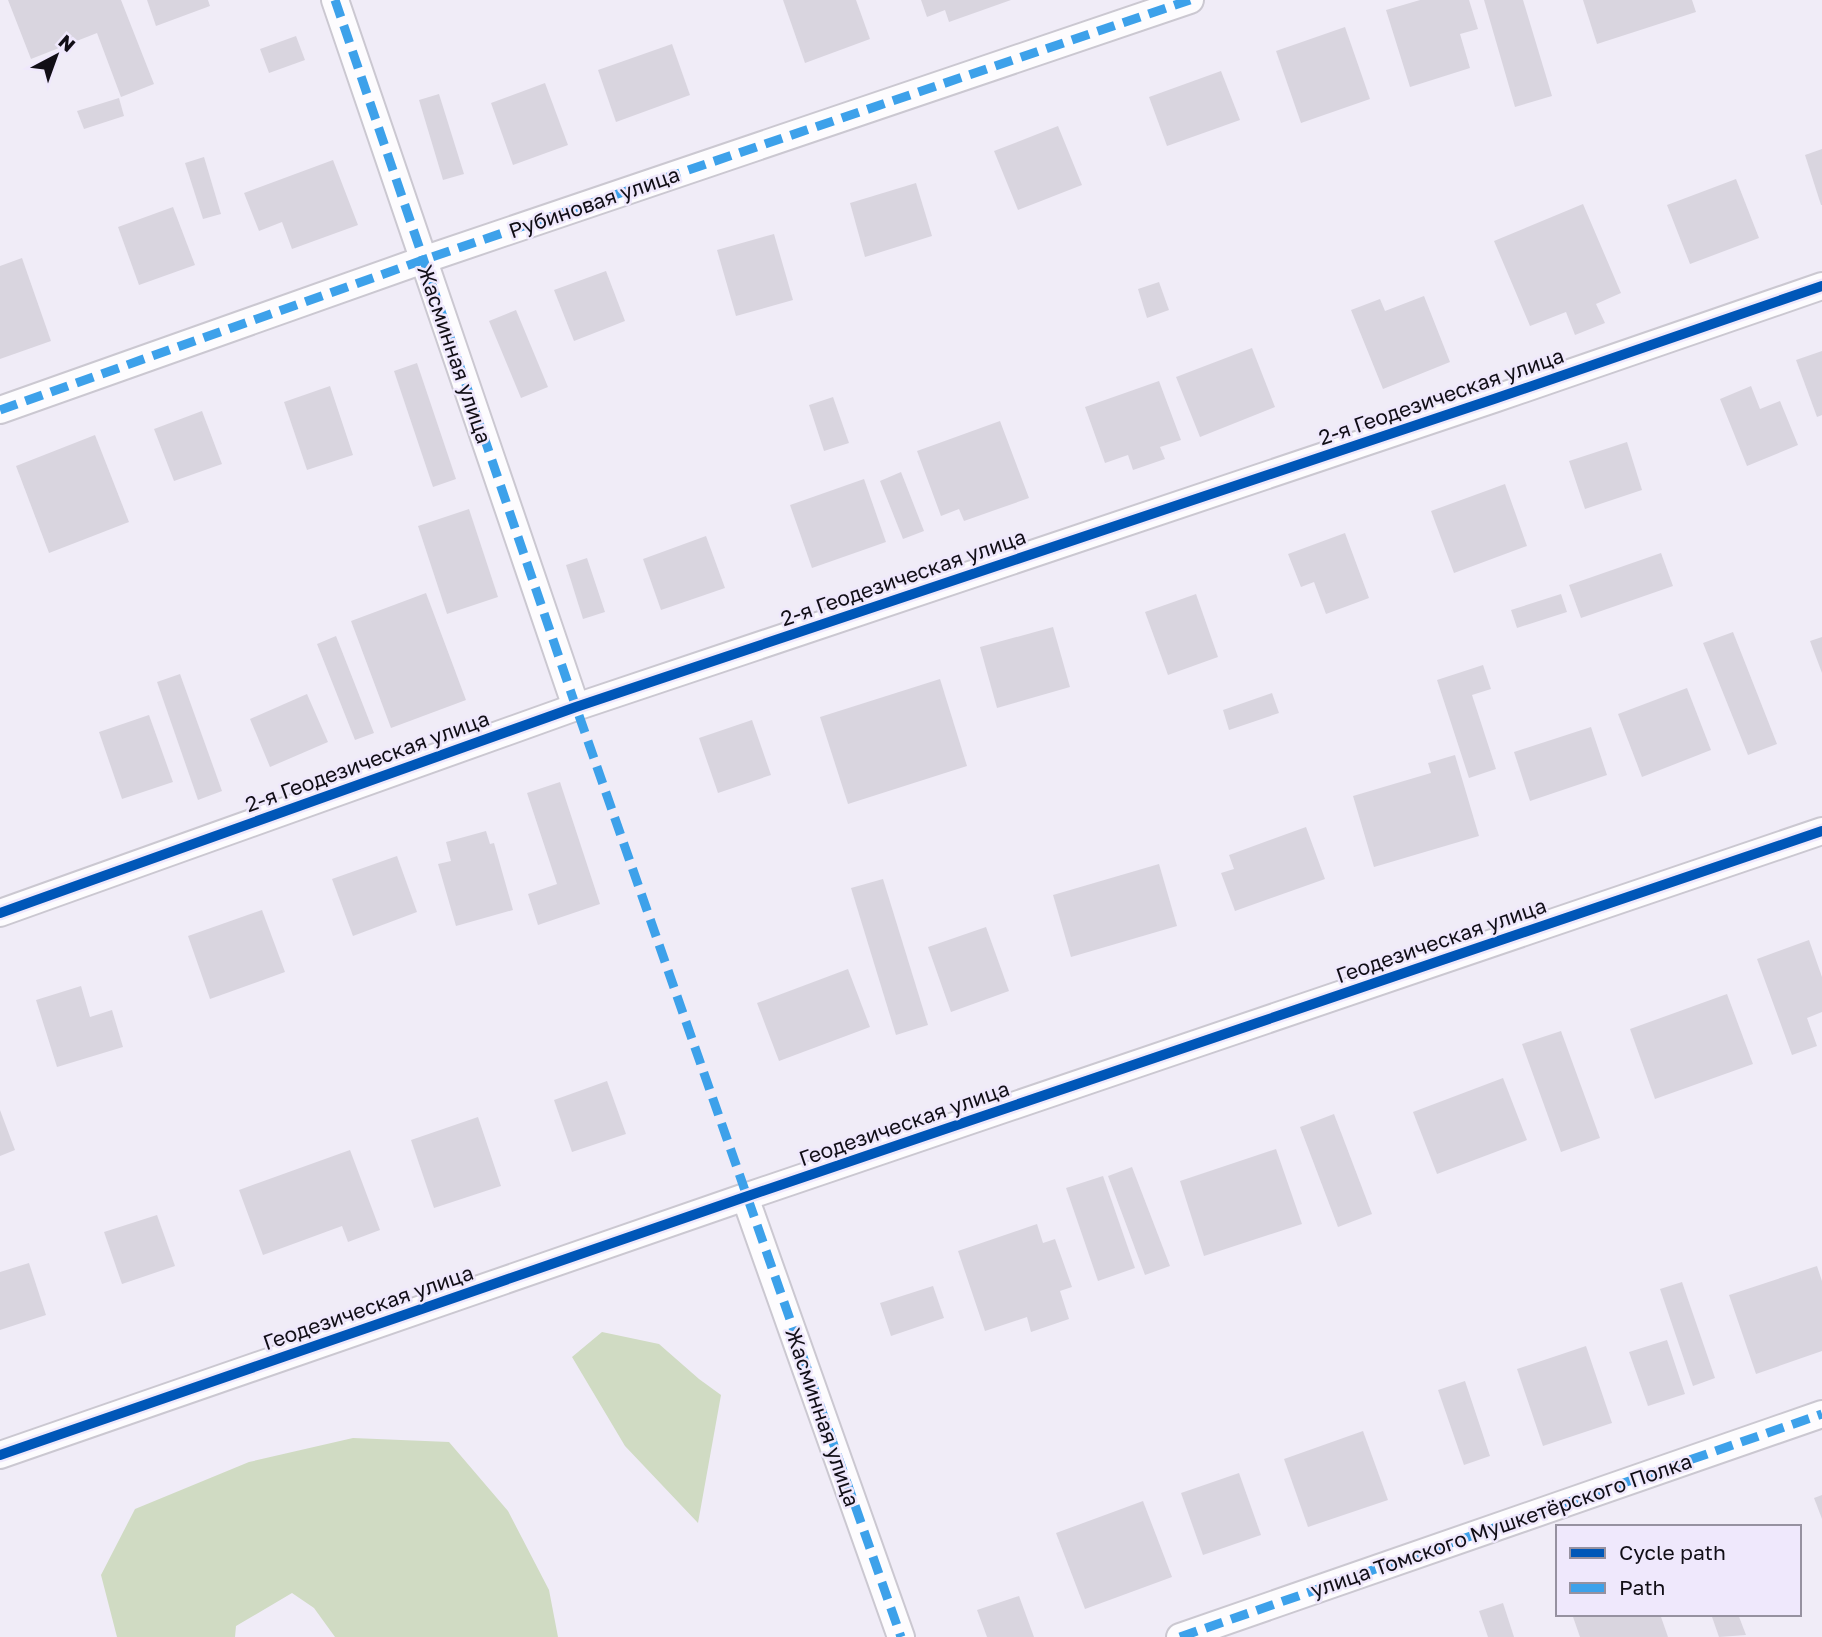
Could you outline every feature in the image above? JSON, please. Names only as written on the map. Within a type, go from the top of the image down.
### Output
[{"type":"street","name":"Жасминная улица","points":[[335,0],[576,707]]},
{"type":"street","name":"Рубиновая улица","points":[[0,410],[423,260],[1191,0]]},
{"type":"street","name":"2-я Геодезическая улица","points":[[0,913],[576,707],[1822,286]]},
{"type":"street","name":"Геодезическая улица","points":[[0,1455],[745,1197],[1822,831]]},
{"type":"street","name":"Жасминная улица","points":[[745,1197],[901,1637]]},
{"type":"street","name":"улица Томского Мушкетёрского Полка","points":[[1180,1637],[1822,1414]]},
{"type":"green space","points":[[602,1332],[659,1344],[721,1395],[698,1523],[625,1446],[572,1357]]},
{"type":"green space","points":[[353,1438],[449,1442],[508,1511],[549,1590],[558,1637],[335,1637],[314,1608],[292,1593],[236,1626],[235,1637],[117,1637],[101,1575],[135,1509],[249,1462]]},
{"type":"building","points":[[8,0],[121,0],[154,84],[121,97],[97,33],[31,59]]},
{"type":"building","points":[[147,0],[208,0],[210,6],[156,26]]},
{"type":"building","points":[[783,0],[856,0],[870,39],[805,63]]},
{"type":"building","points":[[921,0],[1011,0],[949,22],[945,10],[927,17]]},
{"type":"building","points":[[1420,0],[1469,0],[1478,29],[1460,34],[1470,68],[1410,87],[1386,10]]},
{"type":"building","points":[[1484,0],[1523,0],[1552,96],[1515,107]]},
{"type":"building","points":[[1583,0],[1692,0],[1696,12],[1597,44]]},
{"type":"building","points":[[1345,27],[1370,99],[1301,123],[1276,51]]},
{"type":"building","points":[[296,36],[305,60],[269,73],[260,49]]},
{"type":"building","points":[[672,44],[690,95],[616,122],[598,70]]},
{"type":"building","points":[[1221,71],[1240,120],[1167,146],[1149,97]]},
{"type":"building","points":[[545,83],[568,145],[513,165],[491,103]]},
{"type":"building","points":[[439,94],[464,174],[443,180],[419,100]]},
{"type":"building","points":[[119,98],[124,116],[84,129],[77,111]]},
{"type":"building","points":[[1058,126],[1082,185],[1018,210],[994,151]]},
{"type":"building","points":[[1822,149],[1822,205],[1821,205],[1805,155]]},
{"type":"building","points":[[204,157],[221,214],[203,219],[185,163]]},
{"type":"building","points":[[333,160],[358,225],[292,249],[282,222],[259,231],[244,193]]},
{"type":"building","points":[[1736,179],[1759,238],[1690,264],[1667,205]]},
{"type":"building","points":[[916,183],[932,236],[865,257],[850,203]]},
{"type":"building","points":[[1583,204],[1621,293],[1596,304],[1605,323],[1575,335],[1566,312],[1530,326],[1494,241]]},
{"type":"building","points":[[173,207],[195,265],[139,285],[118,227]]},
{"type":"building","points":[[774,234],[793,300],[736,316],[717,250]]},
{"type":"building","points":[[22,258],[51,341],[0,359],[0,266]]},
{"type":"building","points":[[606,271],[625,321],[574,341],[554,290]]},
{"type":"building","points":[[1159,282],[1169,310],[1147,318],[1138,289]]},
{"type":"building","points":[[1424,296],[1450,362],[1383,389],[1351,310],[1380,299],[1385,311]]},
{"type":"building","points":[[516,310],[548,387],[521,398],[489,321]]},
{"type":"building","points":[[1252,348],[1275,407],[1200,437],[1176,377]]},
{"type":"building","points":[[1822,351],[1822,415],[1817,417],[1796,360]]},
{"type":"building","points":[[417,363],[456,479],[433,487],[394,371]]},
{"type":"building","points":[[1159,381],[1181,440],[1160,447],[1165,459],[1133,470],[1128,455],[1105,463],[1085,407]]},
{"type":"building","points":[[330,386],[353,455],[307,470],[284,402]]},
{"type":"building","points":[[1751,386],[1760,409],[1780,401],[1798,445],[1747,466],[1720,399]]},
{"type":"building","points":[[833,397],[849,443],[824,451],[809,405]]},
{"type":"building","points":[[202,411],[222,464],[174,481],[154,429]]},
{"type":"building","points":[[1000,421],[1029,498],[964,521],[959,509],[941,516],[917,451]]},
{"type":"building","points":[[95,435],[129,522],[49,553],[16,466]]},
{"type":"building","points":[[1627,442],[1642,490],[1585,509],[1569,461]]},
{"type":"building","points":[[901,472],[924,531],[903,539],[880,481]]},
{"type":"building","points":[[864,479],[886,542],[812,568],[790,505]]},
{"type":"building","points":[[1505,484],[1527,546],[1454,573],[1431,511]]},
{"type":"building","points":[[469,509],[498,597],[447,614],[418,526]]},
{"type":"building","points":[[1345,533],[1369,598],[1326,614],[1314,582],[1301,587],[1288,554]]},
{"type":"building","points":[[706,536],[725,588],[661,610],[643,559]]},
{"type":"building","points":[[1661,553],[1673,586],[1581,618],[1569,585]]},
{"type":"building","points":[[587,558],[605,612],[583,619],[566,565]]},
{"type":"building","points":[[426,593],[466,700],[391,728],[351,621]]},
{"type":"building","points":[[1196,594],[1218,657],[1168,675],[1145,612]]},
{"type":"building","points":[[1561,594],[1567,612],[1517,628],[1511,610]]},
{"type":"building","points":[[1053,627],[1070,687],[997,708],[980,647]]},
{"type":"building","points":[[1733,632],[1777,744],[1748,755],[1703,643]]},
{"type":"building","points":[[336,636],[374,733],[355,740],[317,644]]},
{"type":"building","points":[[1822,637],[1822,673],[1810,641]]},
{"type":"building","points":[[1483,665],[1491,689],[1472,695],[1496,769],[1469,778],[1437,680]]},
{"type":"building","points":[[180,674],[222,791],[198,800],[157,682]]},
{"type":"building","points":[[940,679],[967,766],[848,804],[820,717]]},
{"type":"building","points":[[1687,688],[1711,750],[1642,777],[1618,714]]},
{"type":"building","points":[[1272,693],[1279,713],[1229,730],[1223,710]]},
{"type":"building","points":[[307,694],[328,742],[270,767],[250,719]]},
{"type":"building","points":[[149,715],[173,782],[122,799],[99,732]]},
{"type":"building","points":[[752,720],[771,775],[718,793],[699,738]]},
{"type":"building","points":[[1591,727],[1607,775],[1530,801],[1514,752]]},
{"type":"building","points":[[1455,755],[1479,836],[1374,867],[1353,796],[1431,773],[1428,763]]},
{"type":"building","points":[[560,782],[600,904],[538,925],[528,894],[557,884],[527,793]]},
{"type":"building","points":[[1306,827],[1325,879],[1235,911],[1221,873],[1234,869],[1229,855]]},
{"type":"building","points":[[486,831],[490,844],[494,843],[513,910],[456,926],[438,864],[451,861],[446,842]]},
{"type":"building","points":[[397,856],[417,912],[353,936],[332,879]]},
{"type":"building","points":[[1159,864],[1177,926],[1071,957],[1053,895]]},
{"type":"building","points":[[883,879],[928,1025],[896,1035],[851,888]]},
{"type":"building","points":[[262,910],[285,972],[210,999],[188,936]]},
{"type":"building","points":[[986,927],[1009,991],[951,1012],[928,947]]},
{"type":"building","points":[[1809,940],[1822,977],[1822,1012],[1807,1018],[1817,1046],[1792,1055],[1757,959]]},
{"type":"building","points":[[848,969],[870,1027],[779,1061],[757,1003]]},
{"type":"building","points":[[81,986],[90,1017],[112,1010],[123,1047],[57,1067],[36,1000]]},
{"type":"building","points":[[1727,994],[1753,1064],[1655,1099],[1630,1029]]},
{"type":"building","points":[[1561,1031],[1600,1138],[1561,1152],[1522,1044]]},
{"type":"building","points":[[1503,1078],[1527,1140],[1437,1174],[1413,1112]]},
{"type":"building","points":[[607,1081],[626,1134],[572,1152],[554,1100]]},
{"type":"building","points":[[0,1110],[15,1150],[0,1156]]},
{"type":"building","points":[[1334,1114],[1372,1214],[1338,1227],[1300,1127]]},
{"type":"building","points":[[478,1117],[501,1186],[434,1208],[411,1140]]},
{"type":"building","points":[[1276,1149],[1302,1224],[1204,1256],[1180,1181]]},
{"type":"building","points":[[350,1150],[380,1230],[348,1242],[342,1226],[263,1255],[239,1190]]},
{"type":"building","points":[[1132,1167],[1170,1266],[1145,1275],[1108,1176]]},
{"type":"building","points":[[1103,1176],[1135,1268],[1098,1281],[1066,1188]]},
{"type":"building","points":[[157,1215],[175,1266],[122,1284],[104,1232]]},
{"type":"building","points":[[1037,1224],[1043,1243],[1055,1239],[1072,1287],[1060,1291],[1069,1319],[1031,1332],[1027,1317],[985,1331],[958,1251]]},
{"type":"building","points":[[29,1263],[46,1315],[0,1330],[0,1272]]},
{"type":"building","points":[[1817,1266],[1822,1281],[1822,1351],[1756,1374],[1729,1295]]},
{"type":"building","points":[[1682,1282],[1715,1378],[1693,1386],[1660,1289]]},
{"type":"building","points":[[933,1286],[944,1318],[891,1336],[880,1303]]},
{"type":"building","points":[[1667,1340],[1685,1394],[1648,1406],[1629,1352]]},
{"type":"building","points":[[1586,1346],[1612,1423],[1543,1446],[1517,1369]]},
{"type":"building","points":[[1465,1381],[1490,1456],[1464,1465],[1438,1390]]},
{"type":"building","points":[[1363,1431],[1388,1500],[1308,1527],[1284,1459]]},
{"type":"building","points":[[1239,1473],[1261,1535],[1203,1555],[1181,1493]]},
{"type":"building","points":[[1822,1495],[1822,1519],[1814,1498]]},
{"type":"building","points":[[1143,1501],[1172,1577],[1085,1609],[1056,1533]]},
{"type":"building","points":[[1019,1596],[1034,1637],[987,1637],[977,1610]]},
{"type":"building","points":[[1503,1603],[1514,1637],[1488,1637],[1479,1611]]},
{"type":"building","points":[[1573,1616],[1661,1616],[1668,1637],[1580,1637]]},
{"type":"building","points":[[1712,1616],[1739,1616],[1746,1635],[1719,1637]]},
{"type":"marked path","points":[[335,0],[576,707],[901,1637]]},
{"type":"marked path","points":[[0,410],[423,260],[1190,0]]},
{"type":"marked path","points":[[1180,1637],[1822,1414]]},
{"type":"cycle path","points":[[0,913],[576,707],[1822,286]]},
{"type":"cycle path","points":[[0,1455],[745,1197],[1822,831]]}]
